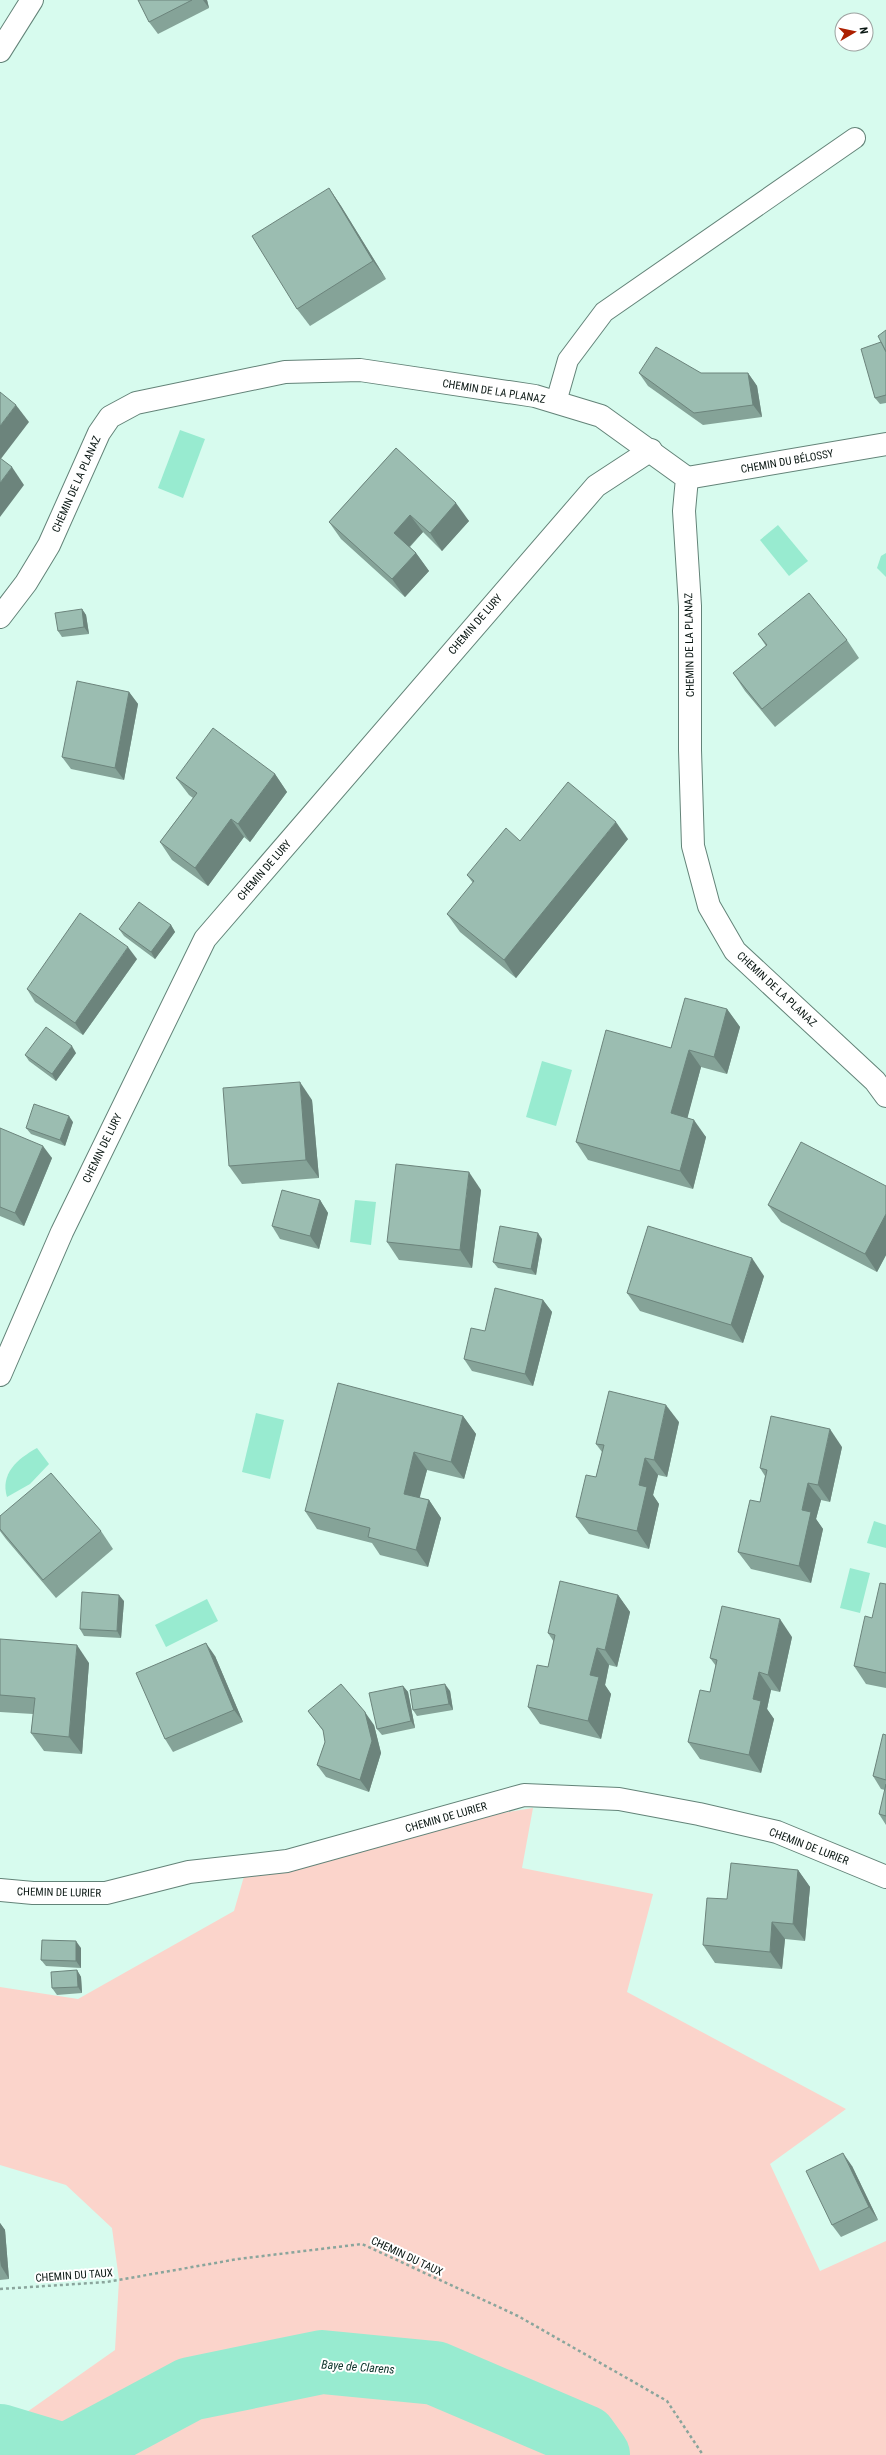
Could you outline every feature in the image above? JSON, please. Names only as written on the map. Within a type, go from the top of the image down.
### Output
[{"type":"street","points":[[0,51],[32,0]]},
{"type":"street","name":"CHEMIN DE LA PLANAZ","points":[[0,617],[26,583],[49,545],[99,433],[110,417],[136,403],[285,372],[360,370],[535,396],[601,416],[651,450],[688,478],[684,511],[690,606],[690,750],[693,846],[709,906],[735,951],[875,1081],[886,1096]]},
{"type":"street","name":"CHEMIN DU BÉLOSSY","points":[[688,478],[886,444]]},
{"type":"street","name":"CHEMIN DE LURY","points":[[0,1375],[62,1232],[205,939],[596,486],[651,450]]},
{"type":"street","name":"CHEMIN DE LURIER","points":[[0,1890],[33,1893],[106,1893],[189,1872],[287,1861],[524,1795],[619,1799],[706,1815],[777,1832],[886,1877]]},
{"type":"lane","points":[[556,402],[568,360],[604,312],[855,138]]},
{"type":"path","name":"CHEMIN DU TAUX","points":[[0,2288],[107,2282],[238,2259],[362,2244],[518,2316],[667,2401],[703,2455]]},
{"type":"shaded area","points":[[180,430],[205,439],[183,498],[158,488]]},
{"type":"shaded area","points":[[778,525],[808,561],[789,576],[760,540]]},
{"type":"shaded area","points":[[886,553],[886,577],[877,568],[881,556]]},
{"type":"shaded area","points":[[542,1061],[572,1070],[556,1126],[526,1117]]},
{"type":"shaded area","points":[[355,1200],[376,1202],[371,1245],[350,1242]]},
{"type":"shaded area","points":[[256,1413],[284,1420],[270,1479],[242,1472]]},
{"type":"shaded area","points":[[37,1448],[49,1464],[30,1484],[7,1497],[5,1489],[8,1474],[17,1462]]},
{"type":"shaded area","points":[[874,1521],[886,1525],[886,1548],[867,1543]]},
{"type":"shaded area","points":[[850,1568],[870,1573],[860,1613],[840,1608]]},
{"type":"shaded area","points":[[207,1599],[218,1621],[166,1647],[155,1625]]},
{"type":"shaded area","points":[[533,1808],[522,1868],[653,1894],[627,1992],[846,2109],[770,2164],[820,2271],[886,2241],[886,2455],[0,2455],[0,2431],[115,2350],[119,2280],[112,2228],[66,2185],[0,2165],[0,1987],[78,1999],[234,1911],[247,1866],[408,1828]]},
{"type":"building","points":[[138,0],[192,0],[149,22]]},
{"type":"building","points":[[329,188],[373,261],[297,309],[252,236]]},
{"type":"building","points":[[886,330],[886,352],[878,336]]},
{"type":"building","points":[[881,342],[886,352],[886,395],[875,398],[861,349]]},
{"type":"building","points":[[656,347],[701,373],[748,373],[753,405],[694,413],[639,373]]},
{"type":"building","points":[[0,392],[16,405],[0,426]]},
{"type":"building","points":[[396,448],[456,503],[430,533],[410,515],[394,533],[416,553],[392,579],[329,522]]},
{"type":"building","points":[[0,458],[12,467],[0,483]]},
{"type":"building","points":[[809,593],[847,640],[762,709],[733,673],[767,645],[758,634]]},
{"type":"building","points":[[82,609],[84,627],[58,631],[55,613]]},
{"type":"building","points":[[77,681],[129,692],[115,768],[62,757]]},
{"type":"building","points":[[213,728],[275,774],[238,824],[231,819],[195,868],[160,842],[197,793],[176,778]]},
{"type":"building","points":[[568,782],[616,822],[504,960],[447,914],[474,881],[467,875],[506,828],[520,841]]},
{"type":"building","points":[[139,902],[171,925],[151,952],[119,929]]},
{"type":"building","points":[[80,913],[128,947],[75,1023],[27,989]]},
{"type":"building","points":[[685,998],[727,1009],[714,1057],[689,1050],[671,1113],[694,1120],[680,1171],[576,1142],[606,1030],[671,1048]]},
{"type":"building","points":[[46,1027],[72,1046],[52,1074],[25,1055]]},
{"type":"building","points":[[300,1082],[306,1160],[229,1166],[223,1088]]},
{"type":"building","points":[[34,1104],[69,1116],[60,1140],[26,1128]]},
{"type":"building","points":[[0,1128],[43,1146],[15,1213],[0,1207]]},
{"type":"building","points":[[801,1142],[886,1186],[886,1214],[865,1254],[768,1205]]},
{"type":"building","points":[[396,1164],[469,1172],[460,1250],[387,1242]]},
{"type":"building","points":[[282,1190],[320,1200],[310,1236],[272,1226]]},
{"type":"building","points":[[500,1226],[538,1233],[531,1269],[493,1262]]},
{"type":"building","points":[[648,1226],[752,1258],[731,1325],[627,1293]]},
{"type":"building","points":[[495,1288],[543,1300],[525,1374],[464,1359],[471,1328],[485,1331]]},
{"type":"building","points":[[338,1383],[463,1416],[451,1462],[414,1452],[404,1494],[429,1500],[416,1550],[368,1537],[370,1528],[305,1511]]},
{"type":"building","points":[[609,1391],[666,1405],[654,1460],[645,1458],[639,1485],[647,1487],[637,1531],[576,1517],[586,1475],[596,1477],[604,1445],[596,1444]]},
{"type":"building","points":[[771,1416],[830,1429],[818,1485],[808,1483],[802,1510],[811,1512],[799,1566],[738,1552],[750,1500],[760,1502],[767,1470],[760,1468]]},
{"type":"building","points":[[51,1473],[101,1531],[43,1580],[0,1529],[0,1516]]},
{"type":"building","points":[[560,1581],[618,1595],[605,1650],[597,1648],[590,1675],[599,1677],[588,1721],[528,1707],[537,1665],[548,1667],[555,1635],[548,1633]]},
{"type":"building","points":[[880,1583],[886,1584],[886,1673],[854,1666],[865,1616],[872,1618]]},
{"type":"building","points":[[82,1592],[119,1595],[117,1631],[80,1629]]},
{"type":"building","points":[[722,1606],[780,1619],[768,1675],[759,1672],[753,1699],[761,1701],[749,1755],[688,1742],[700,1690],[710,1692],[717,1660],[710,1658]]},
{"type":"building","points":[[0,1639],[77,1645],[69,1737],[31,1733],[35,1698],[0,1695]]},
{"type":"building","points":[[206,1643],[234,1710],[165,1739],[136,1673]]},
{"type":"building","points":[[341,1684],[365,1712],[372,1741],[360,1780],[317,1765],[325,1742],[323,1730],[308,1711]]},
{"type":"building","points":[[445,1684],[449,1704],[413,1710],[410,1690]]},
{"type":"building","points":[[403,1686],[411,1721],[377,1729],[369,1693]]},
{"type":"building","points":[[883,1734],[886,1735],[886,1780],[873,1776]]},
{"type":"building","points":[[886,1784],[886,1816],[879,1814]]},
{"type":"building","points":[[731,1863],[798,1870],[793,1924],[772,1922],[770,1952],[703,1945],[707,1898],[727,1899]]},
{"type":"building","points":[[42,1940],[76,1941],[76,1961],[41,1960]]},
{"type":"building","points":[[77,1970],[78,1987],[52,1988],[51,1972]]},
{"type":"building","points":[[843,2153],[869,2207],[832,2225],[806,2171]]},
{"type":"waterway","name":"Baye de Clarens","points":[[67,2455],[190,2389],[322,2362],[435,2373],[585,2437],[598,2455]]},
{"type":"waterway","name":"Baye de Clarens","points":[[0,2436],[63,2455]]}]
